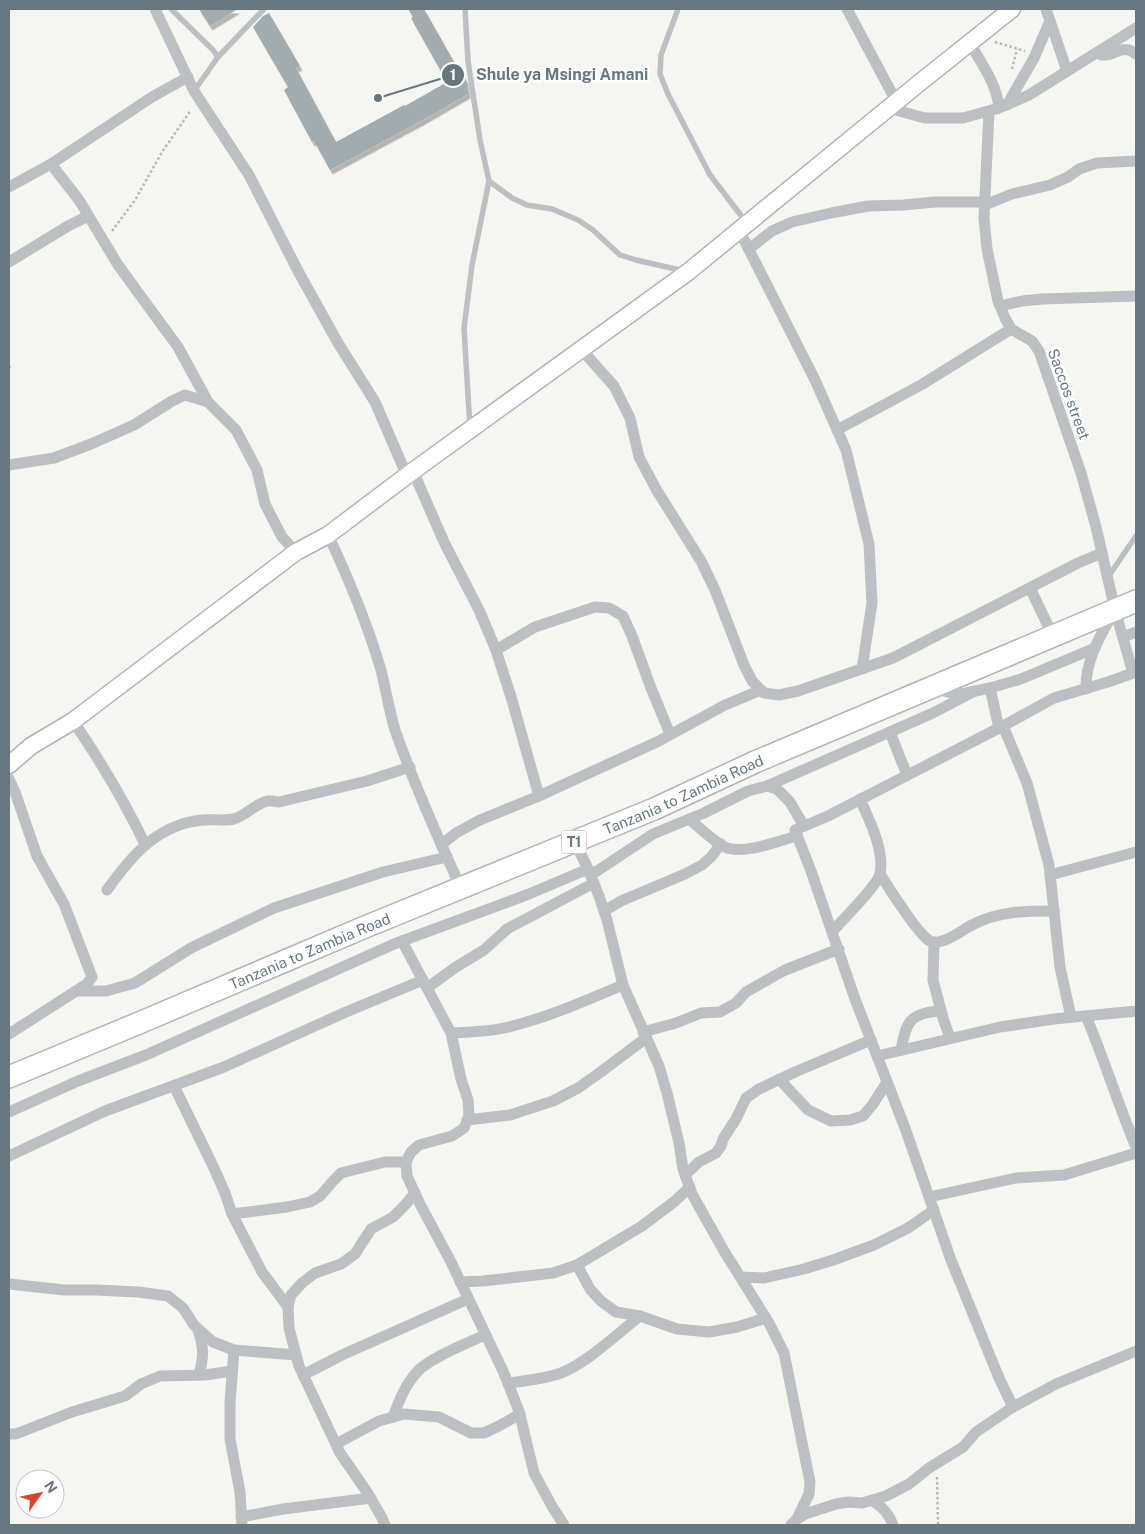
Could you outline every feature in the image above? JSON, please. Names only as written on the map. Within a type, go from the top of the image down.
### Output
[{"type":"highway","name":"Tanzania to Zambia Road","points":[[9,1076],[139,1024],[366,927],[654,809],[755,762],[1136,601]]},
{"type":"street","points":[[155,9],[197,95],[249,175],[302,279],[338,343],[375,402],[479,610],[496,650],[539,796]]},
{"type":"street","points":[[847,9],[892,105],[925,118],[963,118],[998,108],[1029,95],[1136,28]]},
{"type":"street","points":[[9,765],[31,746],[72,721],[296,552],[328,535],[688,272],[1012,9]]},
{"type":"street","points":[[1046,9],[1067,71]]},
{"type":"street","points":[[998,108],[1036,54],[1050,21]]},
{"type":"street","points":[[837,430],[921,385],[1011,329],[1004,318],[1000,306],[987,249],[984,218],[999,100],[973,40]]},
{"type":"street","points":[[1097,53],[1106,56],[1113,52],[1127,49],[1136,54]]},
{"type":"street","points":[[9,186],[51,164],[152,97],[188,77]]},
{"type":"street","points":[[748,249],[772,231],[792,222],[831,213],[868,206],[935,202],[985,203],[1050,185],[1068,177],[1079,169],[1097,163],[1136,160]]},
{"type":"street","points":[[51,164],[78,200],[118,265],[178,347],[208,402],[236,430],[257,470],[265,504],[282,537],[296,552]]},
{"type":"street","points":[[9,262],[88,216]]},
{"type":"street","points":[[743,227],[748,249],[815,380],[846,450],[869,544],[872,602],[862,669]]},
{"type":"street","points":[[1000,306],[1042,299],[1136,296]]},
{"type":"street","name":"Saccos street","points":[[1011,329],[1032,341],[1039,351],[1081,474],[1115,610],[1135,673]]},
{"type":"street","points":[[581,349],[614,386],[630,418],[639,457],[656,489],[701,561],[715,590],[744,665],[752,681],[764,693],[779,695],[798,691],[893,658],[1078,563],[1102,553]]},
{"type":"street","points":[[9,465],[54,458],[91,444],[134,425],[185,395],[208,402]]},
{"type":"street","points":[[328,535],[351,584],[366,623],[381,670],[395,728],[424,806],[461,888]]},
{"type":"street","points":[[1030,588],[1053,636]]},
{"type":"street","points":[[496,650],[535,627],[595,607],[609,608],[623,616],[670,734]]},
{"type":"street","points":[[1086,688],[1087,672],[1095,648],[1101,633],[1115,610]]},
{"type":"street","points":[[1123,637],[1136,632]]},
{"type":"street","points":[[932,687],[955,694],[990,688],[1021,679],[1095,648]]},
{"type":"street","points":[[689,819],[728,848],[740,850],[764,846],[801,831],[1054,698],[1135,673]]},
{"type":"street","points":[[990,688],[1001,727],[1028,783],[1049,865],[1060,967],[1071,1017]]},
{"type":"street","points":[[441,845],[456,833],[480,820],[539,796],[670,734],[725,705],[761,690]]},
{"type":"street","points":[[9,1156],[105,1111],[224,1067],[346,1012],[425,984],[484,950],[507,929],[653,834],[748,791],[767,786],[933,713],[973,692]]},
{"type":"street","points":[[72,721],[95,754],[129,812],[145,844]]},
{"type":"street","points":[[890,732],[908,775]]},
{"type":"street","points":[[107,890],[122,868],[145,844],[164,831],[182,824],[203,820],[232,819],[243,815],[266,801],[279,802],[367,781],[410,767]]},
{"type":"street","points":[[9,779],[16,792],[37,856],[64,904],[92,977],[87,984],[77,991],[9,1034]]},
{"type":"street","points":[[767,786],[777,789],[790,802],[839,950],[905,1128],[951,1260],[999,1378],[1013,1407]]},
{"type":"street","points":[[833,931],[874,884],[880,874],[878,847],[872,825],[860,800]]},
{"type":"street","points":[[575,842],[591,876],[604,911],[622,985],[659,1066],[667,1093],[685,1175],[692,1194],[724,1251],[766,1318],[784,1353],[810,1482],[809,1494],[794,1522]]},
{"type":"street","points":[[604,911],[621,901],[702,865],[721,844]]},
{"type":"street","points":[[1050,875],[1136,852]]},
{"type":"street","points":[[77,991],[106,991],[135,983],[191,948],[274,908],[383,872],[447,857]]},
{"type":"street","points":[[880,874],[929,941],[934,942],[951,938],[972,925],[991,917],[1015,912],[1054,911]]},
{"type":"street","points":[[9,1112],[78,1081],[146,1055],[402,941],[528,894],[591,876]]},
{"type":"street","points":[[402,941],[451,1033],[461,1079],[468,1100],[468,1116],[464,1128],[452,1136],[419,1146],[411,1152],[406,1162],[407,1176],[508,1383],[520,1414],[534,1474],[564,1525]]},
{"type":"street","points":[[934,942],[933,980],[940,1011],[950,1038]]},
{"type":"street","points":[[467,1120],[510,1116],[553,1101],[598,1074],[645,1035],[701,1013],[720,1012],[736,1003],[746,992],[785,970],[839,950]]},
{"type":"street","points":[[451,1033],[478,1032],[504,1028],[567,1009],[622,985]]},
{"type":"street","points":[[901,1050],[906,1028],[910,1020],[929,1012],[940,1011]]},
{"type":"street","points":[[877,1056],[1000,1027],[1071,1017],[1136,1011]]},
{"type":"street","points":[[1086,1016],[1136,1147]]},
{"type":"street","points":[[685,1175],[699,1162],[716,1153],[746,1098],[759,1089],[871,1040]]},
{"type":"street","points":[[779,1080],[808,1110],[830,1121],[850,1120],[863,1116],[887,1082]]},
{"type":"street","points":[[174,1086],[214,1166],[232,1214],[262,1272],[288,1307]]},
{"type":"street","points":[[929,1197],[1016,1178],[1064,1175],[1136,1154]]},
{"type":"street","points":[[232,1214],[310,1202],[320,1196],[341,1173],[385,1162],[406,1162]]},
{"type":"street","points":[[460,1282],[553,1273],[577,1265],[642,1226],[690,1188]]},
{"type":"street","points":[[385,1525],[371,1498],[340,1453],[303,1375],[289,1328],[288,1307],[290,1295],[302,1282],[315,1273],[342,1264],[355,1254],[372,1229],[393,1217],[415,1193]]},
{"type":"street","points":[[741,1277],[764,1278],[833,1260],[874,1245],[908,1228],[934,1210]]},
{"type":"street","points":[[577,1265],[590,1288],[601,1302],[616,1312],[640,1316],[677,1329],[709,1332],[737,1327],[766,1318]]},
{"type":"street","points":[[9,1284],[64,1290],[138,1292],[168,1296],[183,1308],[197,1328],[212,1342],[234,1350],[296,1355]]},
{"type":"street","points":[[303,1375],[342,1355],[468,1298]]},
{"type":"street","points":[[508,1383],[536,1380],[562,1373],[584,1360],[640,1316]]},
{"type":"street","points":[[197,1328],[203,1344],[204,1358],[199,1375]]},
{"type":"street","points":[[393,1417],[407,1385],[418,1370],[452,1350],[485,1334]]},
{"type":"street","points":[[234,1350],[230,1403],[230,1439],[240,1492],[242,1521],[283,1508],[371,1498]]},
{"type":"street","points":[[794,1522],[805,1514],[836,1504],[862,1503],[886,1496],[909,1484],[936,1463],[963,1447],[976,1432],[1013,1407],[1056,1384],[1136,1351]]},
{"type":"street","points":[[9,1434],[16,1434],[72,1412],[125,1396],[141,1384],[160,1376],[199,1375],[232,1371]]},
{"type":"street","points":[[336,1444],[379,1421],[404,1414],[439,1416],[471,1433],[484,1433],[520,1414]]},
{"type":"street","points":[[873,1501],[882,1506],[893,1525]]},
{"type":"lane","points":[[170,9],[218,57]]},
{"type":"lane","points":[[197,95],[218,57],[264,9]]},
{"type":"lane","points":[[465,9],[468,61],[480,140],[489,181],[472,265],[464,328],[470,430]]},
{"type":"lane","points":[[678,9],[660,55],[660,74],[668,94],[710,174],[743,227]]},
{"type":"lane","points":[[489,181],[512,198],[527,206],[552,209],[578,220],[594,230],[620,255],[688,272]]},
{"type":"lane","points":[[1108,578],[1136,536]]},
{"type":"path","points":[[973,40],[1004,43],[1036,54]]},
{"type":"path","points":[[104,241],[135,200],[197,95]]},
{"type":"path","points":[[9,368],[11,364]]},
{"type":"path","points":[[936,1463],[938,1525]]},
{"type":"building","points":[[199,9],[238,9],[210,26]]},
{"type":"building","points":[[408,9],[424,9],[461,74],[466,79],[468,94],[330,170],[314,141],[312,142],[284,90],[288,87],[253,27],[263,16],[269,13],[300,66],[296,68],[336,142],[447,82],[411,18],[413,17]]},
{"type":"place","name":"Shule ya Msingi Amani","points":[[378,98]]}]
